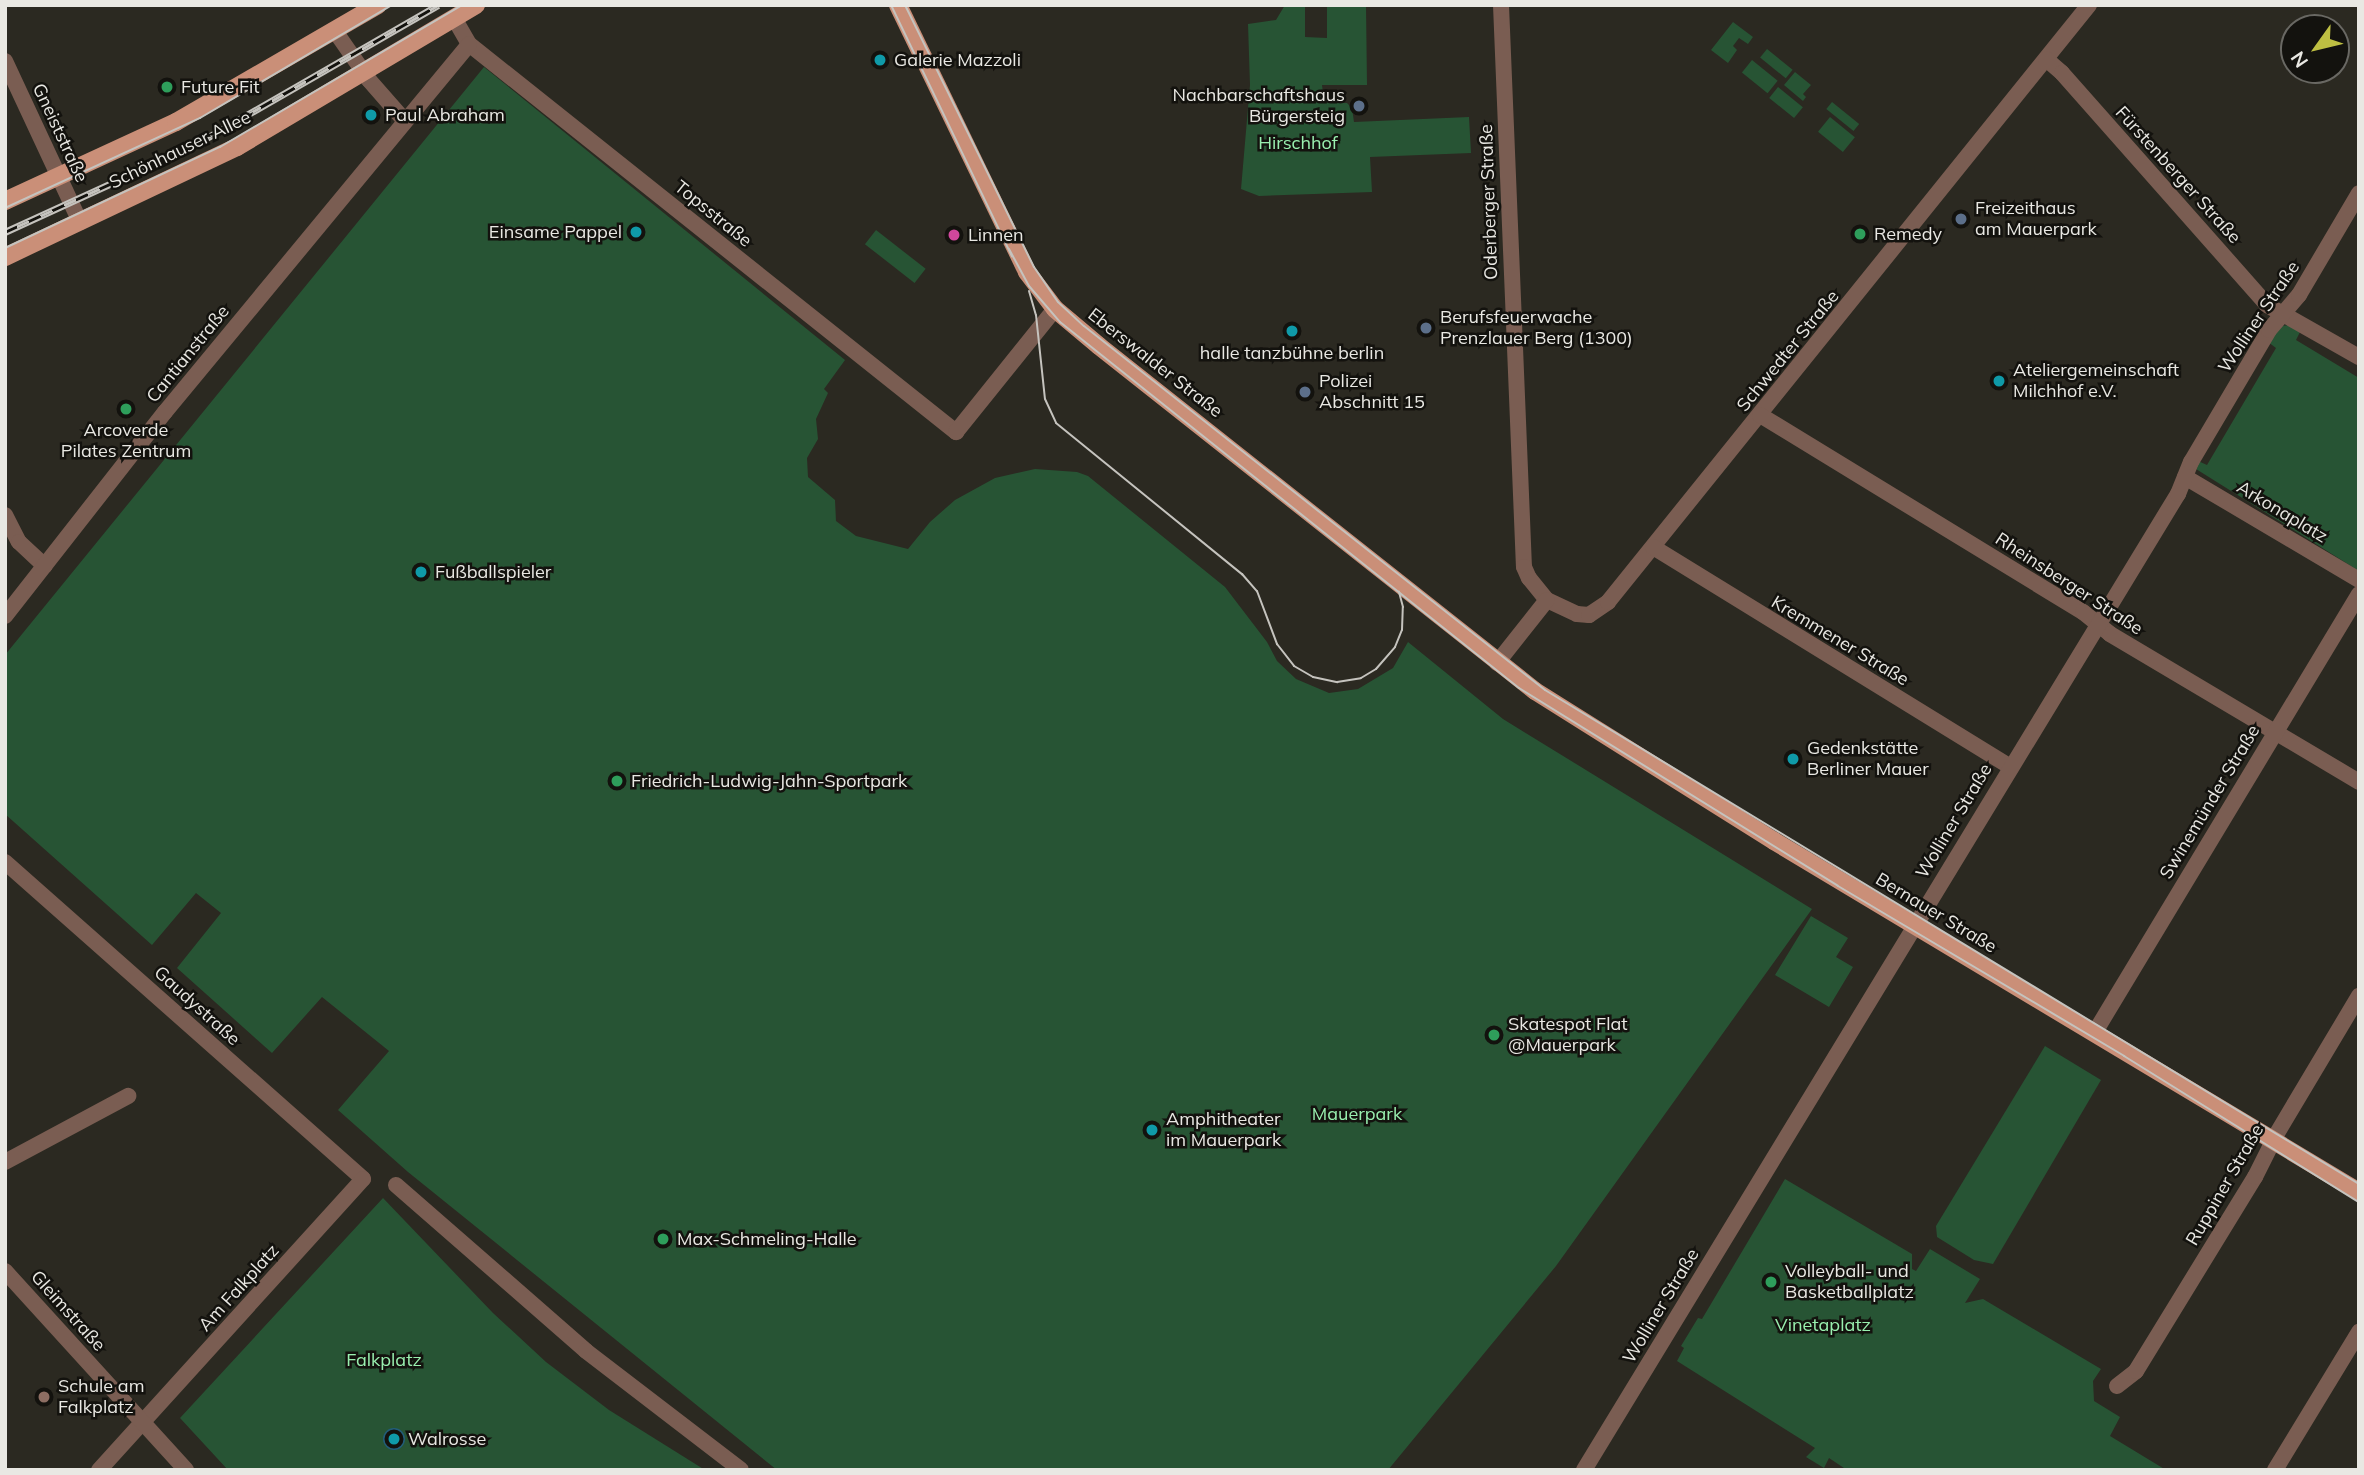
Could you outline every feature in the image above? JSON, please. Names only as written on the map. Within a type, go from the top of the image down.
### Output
[{"type":"main road","name":"Schönhauser Allee","points":[[5,201],[177,122],[378,5]]},
{"type":"main road","name":"Schönhauser Allee","points":[[5,257],[227,153],[476,5]]},
{"type":"main road","name":"Eberswalder Straße","points":[[898,5],[1027,272],[1055,309],[1497,663]]},
{"type":"main road","name":"Bernauer Straße","points":[[1497,663],[1535,691],[1647,763],[2359,1192]]},
{"type":"street","name":"Oderberger Straße","points":[[1501,5],[1524,567],[1529,578],[1547,600]]},
{"type":"street","name":"Schwedter Straße","points":[[1547,600],[1577,614],[1589,615],[1601,610],[2089,5]]},
{"type":"street","name":"Topsstraße","points":[[454,19],[469,44],[956,432],[1055,309]]},
{"type":"street","points":[[335,31],[364,74],[404,120]]},
{"type":"street","name":"Cantianstraße","points":[[5,616],[165,412],[469,44]]},
{"type":"street","name":"Fürstenberger Straße","points":[[2046,59],[2267,305],[2359,357]]},
{"type":"street","name":"Gneiststraße","points":[[5,61],[80,222]]},
{"type":"street","name":"Wolliner Straße","points":[[1584,1470],[2009,766],[2098,624],[2269,330],[2299,295],[2359,193]]},
{"type":"street","name":"Rheinsberger Straße","points":[[1760,415],[2098,624],[2110,634],[2359,782]]},
{"type":"street","name":"Arkonaplatz","points":[[2185,477],[2359,580]]},
{"type":"street","points":[[5,515],[19,542],[45,566]]},
{"type":"street","name":"Kremmener Straße","points":[[1653,548],[2009,766]]},
{"type":"street","name":"Swinemünder Straße","points":[[2095,1031],[2359,594]]},
{"type":"street","points":[[1497,663],[1547,600]]},
{"type":"street","name":"Gaudystraße","points":[[5,862],[363,1179]]},
{"type":"street","name":"Ruppiner Straße","points":[[2117,1386],[2136,1371],[2255,1177],[2273,1140],[2359,996]]},
{"type":"street","points":[[5,1162],[128,1096]]},
{"type":"street","name":"Am Falkplatz","points":[[99,1470],[363,1179]]},
{"type":"street","points":[[396,1185],[586,1351],[741,1470]]},
{"type":"street","name":"Gleimstraße","points":[[5,1271],[186,1470]]},
{"type":"street","points":[[2275,1470],[2359,1332]]},
{"type":"green space","name":"Hirschhof","points":[[1285,5],[1305,5],[1305,37],[1327,38],[1327,5],[1366,5],[1367,85],[1322,85],[1323,93],[1329,94],[1332,103],[1347,103],[1352,108],[1354,122],[1469,117],[1471,153],[1370,157],[1372,192],[1259,196],[1241,189],[1250,85],[1248,24],[1276,20]]},
{"type":"green space","points":[[1733,22],[1753,37],[1748,44],[1739,38],[1733,46],[1737,50],[1728,63],[1711,50]]},
{"type":"green space","points":[[1767,49],[1793,70],[1786,78],[1760,58]]},
{"type":"green space","points":[[1752,60],[1778,81],[1768,93],[1742,72]]},
{"type":"green space","name":"Friedrich-Ludwig-Jahn-Sportpark","points":[[484,67],[845,360],[824,389],[828,393],[816,419],[818,439],[807,458],[808,477],[835,500],[836,521],[856,536],[908,549],[930,522],[955,500],[995,478],[1035,469],[1077,472],[1088,476],[1225,587],[1267,642],[1277,661],[1296,679],[1329,693],[1358,689],[1393,668],[1408,642],[1503,719],[1812,909],[1556,1266],[1388,1470],[777,1470],[408,1172],[338,1110],[389,1051],[322,997],[272,1053],[177,968],[221,913],[196,893],[152,945],[5,814],[5,655]]},
{"type":"green space","points":[[1795,72],[1811,85],[1803,94],[1806,97],[1803,101],[1784,85]]},
{"type":"green space","points":[[1778,87],[1803,107],[1794,118],[1769,98]]},
{"type":"green space","points":[[1832,102],[1859,124],[1854,131],[1826,109]]},
{"type":"green space","points":[[1830,117],[1855,137],[1843,152],[1818,132]]},
{"type":"green space","points":[[876,230],[926,269],[915,283],[865,244]]},
{"type":"green space","points":[[2291,325],[2301,330],[2296,340],[2359,378],[2359,571],[2196,469],[2198,461],[2207,465],[2276,348],[2268,342],[2280,326]]},
{"type":"green space","points":[[1811,916],[1848,938],[1836,957],[1853,967],[1829,1007],[1775,975]]},
{"type":"green space","points":[[2045,1046],[2101,1080],[1993,1264],[1974,1260],[1937,1237],[1936,1226]]},
{"type":"green space","name":"Vinetaplatz","points":[[1785,1179],[1912,1254],[1912,1269],[1916,1271],[1930,1249],[1980,1279],[1965,1303],[1983,1299],[2101,1369],[2093,1381],[2094,1401],[2120,1417],[2110,1436],[2166,1470],[1847,1470],[1829,1458],[1824,1468],[1806,1457],[1815,1448],[1677,1361],[1684,1348],[1681,1346],[1698,1318],[1702,1319]]},
{"type":"green space","name":"Falkplatz","points":[[383,1198],[493,1313],[546,1362],[609,1410],[705,1470],[228,1470],[180,1418]]},
{"type":"water","points":[[394,1428],[404,1435],[405,1439],[398,1449],[394,1450],[384,1443],[383,1439],[390,1429]]},
{"type":"tram line","points":[[5,208],[200,118],[392,5]]},
{"type":"tram line","points":[[5,248],[220,147],[462,5]]},
{"type":"tram line","points":[[891,5],[1012,256]]},
{"type":"tram line","points":[[905,5],[1034,267],[1058,302],[1084,326],[1545,690],[2359,1184]]},
{"type":"tram line","points":[[1009,249],[1029,286],[1060,322],[1519,688],[1838,886],[2124,1056],[2359,1202]]},
{"type":"tram line","points":[[1029,291],[1036,315],[1045,399],[1056,423],[1242,574],[1257,591],[1277,644],[1294,666],[1313,677],[1337,682],[1361,678],[1376,669],[1395,647],[1402,630],[1403,607],[1399,592]]},
{"type":"railway","points":[[5,232],[193,146],[438,5]]},
{"type":"place","name":"Galerie Mazzoli","points":[[880,60]]},
{"type":"place","name":"Future Fit","points":[[167,87]]},
{"type":"place","name":"Nachbarschaftshaus Bürgersteig","points":[[1359,106]]},
{"type":"place","name":"Paul Abraham","points":[[371,115]]},
{"type":"place","name":"Freizeithaus am Mauerpark","points":[[1961,219]]},
{"type":"place","name":"Einsame Pappel","points":[[636,232]]},
{"type":"place","name":"Remedy","points":[[1860,234]]},
{"type":"place","name":"Linnen","points":[[954,235]]},
{"type":"place","name":"Berufsfeuerwache Prenzlauer Berg (1300)","points":[[1426,328]]},
{"type":"place","name":"halle tanzbühne berlin","points":[[1292,331]]},
{"type":"place","name":"Ateliergemeinschaft Milchhof e.V.","points":[[1999,381]]},
{"type":"place","name":"Polizei Abschnitt 15","points":[[1305,392]]},
{"type":"place","name":"Arcoverde Pilates Zentrum","points":[[126,409]]},
{"type":"place","name":"Fußballspieler","points":[[421,572]]},
{"type":"place","name":"Gedenkstätte Berliner Mauer","points":[[1793,759]]},
{"type":"place","name":"Friedrich-Ludwig-Jahn-Sportpark","points":[[617,781]]},
{"type":"place","name":"Skatespot Flat @Mauerpark","points":[[1494,1035]]},
{"type":"place","name":"Amphitheater im Mauerpark","points":[[1152,1130]]},
{"type":"place","name":"Max-Schmeling-Halle","points":[[663,1239]]},
{"type":"place","name":"Volleyball- und Basketballplatz","points":[[1771,1282]]},
{"type":"place","name":"Schule am Falkplatz","points":[[44,1397]]},
{"type":"place","name":"Walrosse","points":[[394,1439]]},
{"type":"park label","name":"Mauerpark","points":[[1357,1114]]}]
